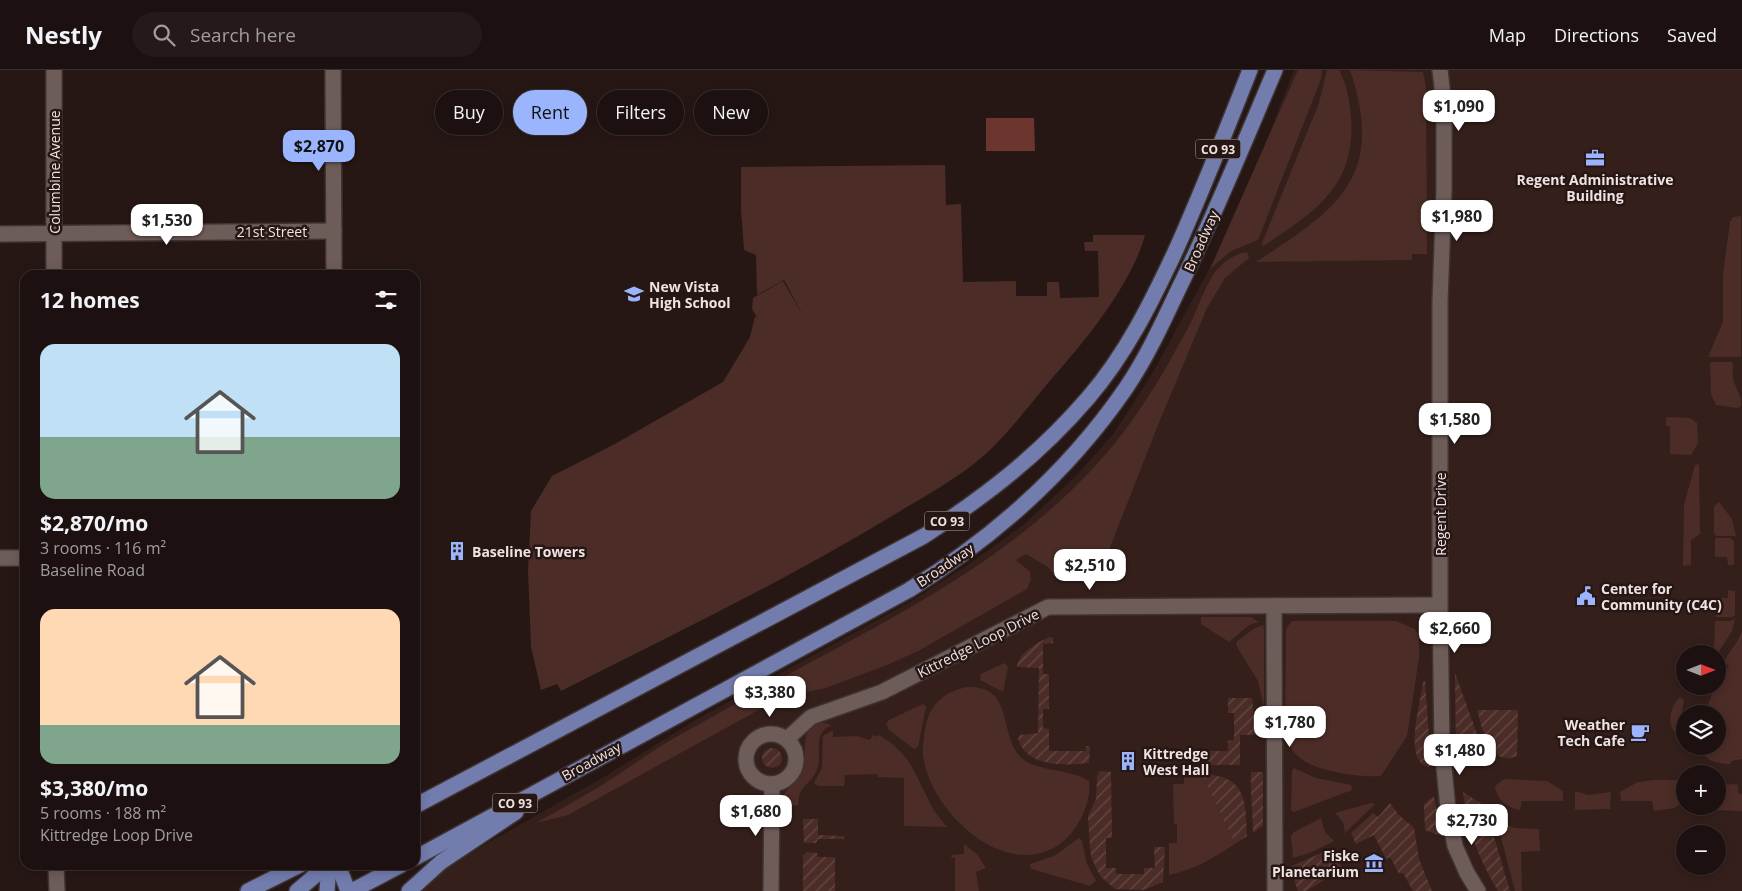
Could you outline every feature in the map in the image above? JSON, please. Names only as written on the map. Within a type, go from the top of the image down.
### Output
[{"type":"main road","name":"Broadway","points":[[420,803],[924,536],[974,504],[1005,480],[1049,440],[1089,396],[1122,352],[1150,305],[1190,220],[1250,70]]},
{"type":"main road","points":[[1273,75],[1282,70]]},
{"type":"main road","name":"Broadway","points":[[420,855],[909,590],[944,568],[1009,520],[1054,477],[1126,387],[1147,351],[1201,243],[1273,75]]},
{"type":"main road","points":[[409,891],[441,862],[616,748]]},
{"type":"main road","points":[[248,891],[290,870]]},
{"type":"main road","points":[[297,891],[319,870]]},
{"type":"main road","points":[[327,891],[329,870]]},
{"type":"main road","points":[[340,870],[350,891],[391,870]]},
{"type":"street","name":"Columbine Avenue","points":[[54,70],[54,270]]},
{"type":"street","points":[[333,70],[334,270]]},
{"type":"street","name":"Regent Drive","points":[[1440,70],[1444,105],[1444,189],[1440,302],[1442,747],[1448,809],[1455,846],[1467,873],[1478,891]]},
{"type":"street","name":"21st Street","points":[[0,234],[334,230]]},
{"type":"street","points":[[0,558],[20,558]]},
{"type":"street","name":"Kittredge Loop Drive","points":[[788,739],[810,717],[882,692],[1048,607],[1440,605]]},
{"type":"street","points":[[1274,606],[1275,891]]},
{"type":"street","points":[[775,734],[788,739],[796,752],[795,767],[786,779],[772,784],[759,782],[749,772],[746,760],[747,751],[751,743],[762,735],[775,734]]},
{"type":"street","points":[[771,891],[772,784]]},
{"type":"street","points":[[56,870],[57,891]]},
{"type":"shaded area","points":[[1294,70],[1742,70],[1742,891],[421,891],[447,866],[604,777],[697,719],[910,602],[968,565],[1023,525],[1077,475],[1114,433],[1152,374],[1235,222]]},
{"type":"shaded area","points":[[1298,70],[1322,70],[1321,79],[1258,240],[1231,251],[1210,269]]},
{"type":"shaded area","points":[[1327,70],[1339,70],[1348,93],[1351,142],[1347,162],[1339,180],[1315,209],[1263,246],[1262,243],[1319,103]]},
{"type":"shaded area","points":[[1350,70],[1423,72],[1426,87],[1427,254],[1412,254],[1412,260],[1256,262],[1310,225],[1331,206],[1347,186],[1358,164],[1362,138],[1360,107]]},
{"type":"shaded area","points":[[986,118],[1034,118],[1035,151],[986,151]]},
{"type":"shaded area","points":[[945,165],[946,205],[961,204],[963,282],[1016,281],[1016,296],[1047,296],[1047,282],[1059,282],[1060,298],[1099,297],[1098,251],[1085,251],[1084,242],[1093,242],[1093,235],[1145,235],[1131,270],[1121,288],[1085,340],[993,447],[970,467],[944,484],[811,563],[686,628],[561,691],[557,684],[541,690],[531,647],[528,570],[531,511],[552,476],[613,445],[723,382],[750,337],[755,316],[758,319],[752,309],[753,298],[783,281],[804,317],[784,280],[757,295],[756,255],[744,250],[741,210],[741,167]]},
{"type":"shaded area","points":[[1741,216],[1741,357],[1708,357],[1723,322],[1723,274],[1730,222],[1733,217]]},
{"type":"shaded area","points":[[1247,252],[1249,258],[1225,278],[1207,308],[1158,425],[1098,578],[1092,580],[1064,580],[1054,576],[1048,567],[1026,554],[1016,560],[1030,572],[1031,580],[1027,589],[918,651],[826,688],[796,694],[775,701],[568,815],[536,823],[597,788],[676,737],[938,590],[1018,536],[1056,505],[1090,471],[1122,434],[1167,365],[1191,322],[1213,275],[1228,260]]},
{"type":"shaded area","points":[[1732,362],[1733,378],[1741,406],[1737,408],[1716,405],[1711,394],[1710,363]]},
{"type":"shaded area","points":[[1666,417],[1690,418],[1697,423],[1698,443],[1691,455],[1670,454],[1670,426],[1666,426]]},
{"type":"shaded area","points":[[1699,464],[1700,534],[1691,540],[1691,565],[1683,566],[1684,505],[1695,465]]},
{"type":"shaded area","points":[[1719,502],[1732,519],[1736,536],[1716,536],[1714,533],[1714,506]]},
{"type":"shaded area","points":[[1715,538],[1730,538],[1734,541],[1734,565],[1728,565],[1727,557],[1715,557]]},
{"type":"shaded area","points":[[1728,590],[1735,591],[1735,615],[1732,617],[1716,617],[1716,598],[1728,598]]},
{"type":"shaded area","points":[[1201,617],[1251,617],[1259,622],[1249,625],[1229,642],[1201,624]]},
{"type":"shaded area","points":[[1735,619],[1732,631],[1723,645],[1714,645],[1715,621]]},
{"type":"shaded area","points":[[1292,621],[1396,621],[1415,629],[1419,635],[1419,658],[1407,736],[1381,776],[1343,774],[1314,766],[1294,752],[1290,742],[1285,739],[1286,629]]},
{"type":"shaded area","points":[[1263,625],[1264,707],[1258,681],[1237,647],[1236,642],[1255,628]]},
{"type":"shaded area","points":[[1742,631],[1742,759],[1731,761],[1731,764],[1720,763],[1712,761],[1704,755],[1726,755],[1726,705],[1708,705],[1712,695],[1726,695],[1726,670],[1729,666],[1726,664],[1726,658]]},
{"type":"shaded area","points":[[1049,637],[1053,638],[1053,643],[1043,644],[1043,674],[1049,674],[1049,709],[1043,709],[1043,728],[1049,729],[1049,751],[1086,751],[1086,746],[1090,746],[1089,763],[1058,764],[1038,760],[1029,755],[1018,739],[1020,735],[1038,733],[1039,668],[1017,667],[1018,662],[1024,653]]},
{"type":"shaded area","points":[[1004,663],[1008,667],[1003,692],[980,680],[981,674]]},
{"type":"shaded area","points":[[1455,673],[1476,731],[1478,745],[1468,764],[1456,766]]},
{"type":"shaded area","points":[[1425,681],[1431,766],[1427,767],[1420,762],[1416,753],[1415,742],[1417,716],[1423,682]]},
{"type":"shaded area","points":[[967,687],[982,689],[992,693],[1003,710],[1012,744],[1024,760],[1089,781],[1089,795],[1078,825],[1069,836],[1048,851],[1024,855],[1001,850],[978,839],[958,821],[941,801],[929,778],[923,749],[925,729],[930,713],[944,696]]},
{"type":"shaded area","points":[[1680,697],[1684,700],[1683,705],[1676,705],[1676,733],[1671,727],[1670,716]]},
{"type":"shaded area","points":[[1228,698],[1252,698],[1256,735],[1240,735],[1240,765],[1207,765],[1207,763],[1203,763],[1203,751],[1228,751],[1228,741],[1234,740],[1234,713],[1228,713]]},
{"type":"shaded area","points":[[923,704],[926,707],[918,747],[914,749],[889,730],[886,724],[889,720]]},
{"type":"shaded area","points":[[1477,710],[1518,710],[1517,756],[1506,758],[1494,752],[1483,732]]},
{"type":"shaded area","points":[[820,722],[832,725],[826,728],[820,737],[818,767],[812,778],[803,788],[798,805],[783,806],[784,794],[802,769],[809,730]]},
{"type":"shaded area","points":[[833,730],[833,737],[857,736],[870,740],[873,735],[877,737],[879,735],[898,749],[910,764],[933,808],[947,827],[904,826],[904,778],[878,777],[878,774],[845,775],[844,786],[818,786],[814,783],[822,768],[823,736]]},
{"type":"shaded area","points":[[768,748],[776,748],[782,754],[782,762],[776,768],[768,768],[762,762],[762,754]]},
{"type":"shaded area","points":[[1294,768],[1316,778],[1351,785],[1352,790],[1294,812],[1291,810],[1292,771]]},
{"type":"shaded area","points":[[1100,771],[1111,772],[1112,838],[1106,838],[1106,868],[1116,868],[1116,874],[1144,874],[1144,868],[1155,868],[1154,847],[1165,847],[1163,882],[1144,890],[1115,889],[1100,876],[1091,857],[1088,816],[1096,799],[1097,776]]},
{"type":"shaded area","points":[[1251,772],[1263,772],[1263,826],[1253,833],[1251,787]]},
{"type":"shaded area","points":[[1202,774],[1235,844],[1195,867],[1169,875],[1169,843],[1177,843],[1177,824],[1174,824],[1173,784],[1184,784],[1184,775]]},
{"type":"shaded area","points":[[1202,774],[1227,779],[1241,792],[1246,811],[1247,836],[1235,844]]},
{"type":"shaded area","points":[[1504,779],[1547,781],[1563,791],[1563,801],[1522,801],[1520,810],[1515,809],[1503,802],[1496,791],[1495,786]]},
{"type":"shaded area","points":[[1676,780],[1676,807],[1654,811],[1652,801],[1621,801],[1620,792],[1638,782]]},
{"type":"shaded area","points":[[1726,785],[1738,785],[1738,793],[1742,794],[1742,811],[1726,810]]},
{"type":"shaded area","points":[[1575,791],[1588,795],[1611,792],[1610,809],[1575,810]]},
{"type":"shaded area","points":[[1463,792],[1485,806],[1510,891],[1498,891],[1485,868],[1467,818]]},
{"type":"shaded area","points":[[1434,797],[1443,837],[1425,830],[1424,804]]},
{"type":"shaded area","points":[[1371,803],[1375,804],[1345,833],[1343,822],[1335,813]]},
{"type":"shaded area","points":[[1390,803],[1398,814],[1414,828],[1419,859],[1432,891],[1413,891],[1403,873],[1399,874],[1390,857],[1386,859],[1374,835],[1356,844],[1351,833],[1373,813],[1378,817]]},
{"type":"shaded area","points":[[1321,818],[1325,832],[1334,841],[1310,853],[1293,858],[1291,836],[1294,832]]},
{"type":"shaded area","points":[[803,819],[818,819],[818,835],[844,836],[844,839],[818,839],[816,843],[804,843]]},
{"type":"shaded area","points":[[1499,823],[1516,828],[1539,829],[1540,851],[1521,852],[1522,891],[1515,891],[1498,826]]},
{"type":"shaded area","points":[[1079,838],[1082,841],[1087,864],[1096,881],[1090,886],[1031,869],[1030,864],[1054,856]]},
{"type":"shaded area","points":[[964,844],[977,854],[986,868],[976,872],[979,891],[955,891],[955,858],[951,858],[952,855],[964,854]]},
{"type":"shaded area","points":[[1330,849],[1343,869],[1306,891],[1298,891],[1291,871],[1292,866]]},
{"type":"shaded area","points":[[807,852],[817,853],[818,857],[835,857],[835,891],[803,891],[803,856]]},
{"type":"place","name":"Regent Administrative Building","points":[[1595,158]]},
{"type":"place","name":"New Vista High School","points":[[634,294]]},
{"type":"place","name":"Baseline Towers","points":[[457,551]]},
{"type":"place","name":"Center for Community (C4C)","points":[[1586,596]]},
{"type":"place","name":"Weather Tech Cafe","points":[[1640,732]]},
{"type":"place","name":"Kittredge West Hall","points":[[1128,761]]},
{"type":"place","name":"Fiske Planetarium","points":[[1374,863]]}]
